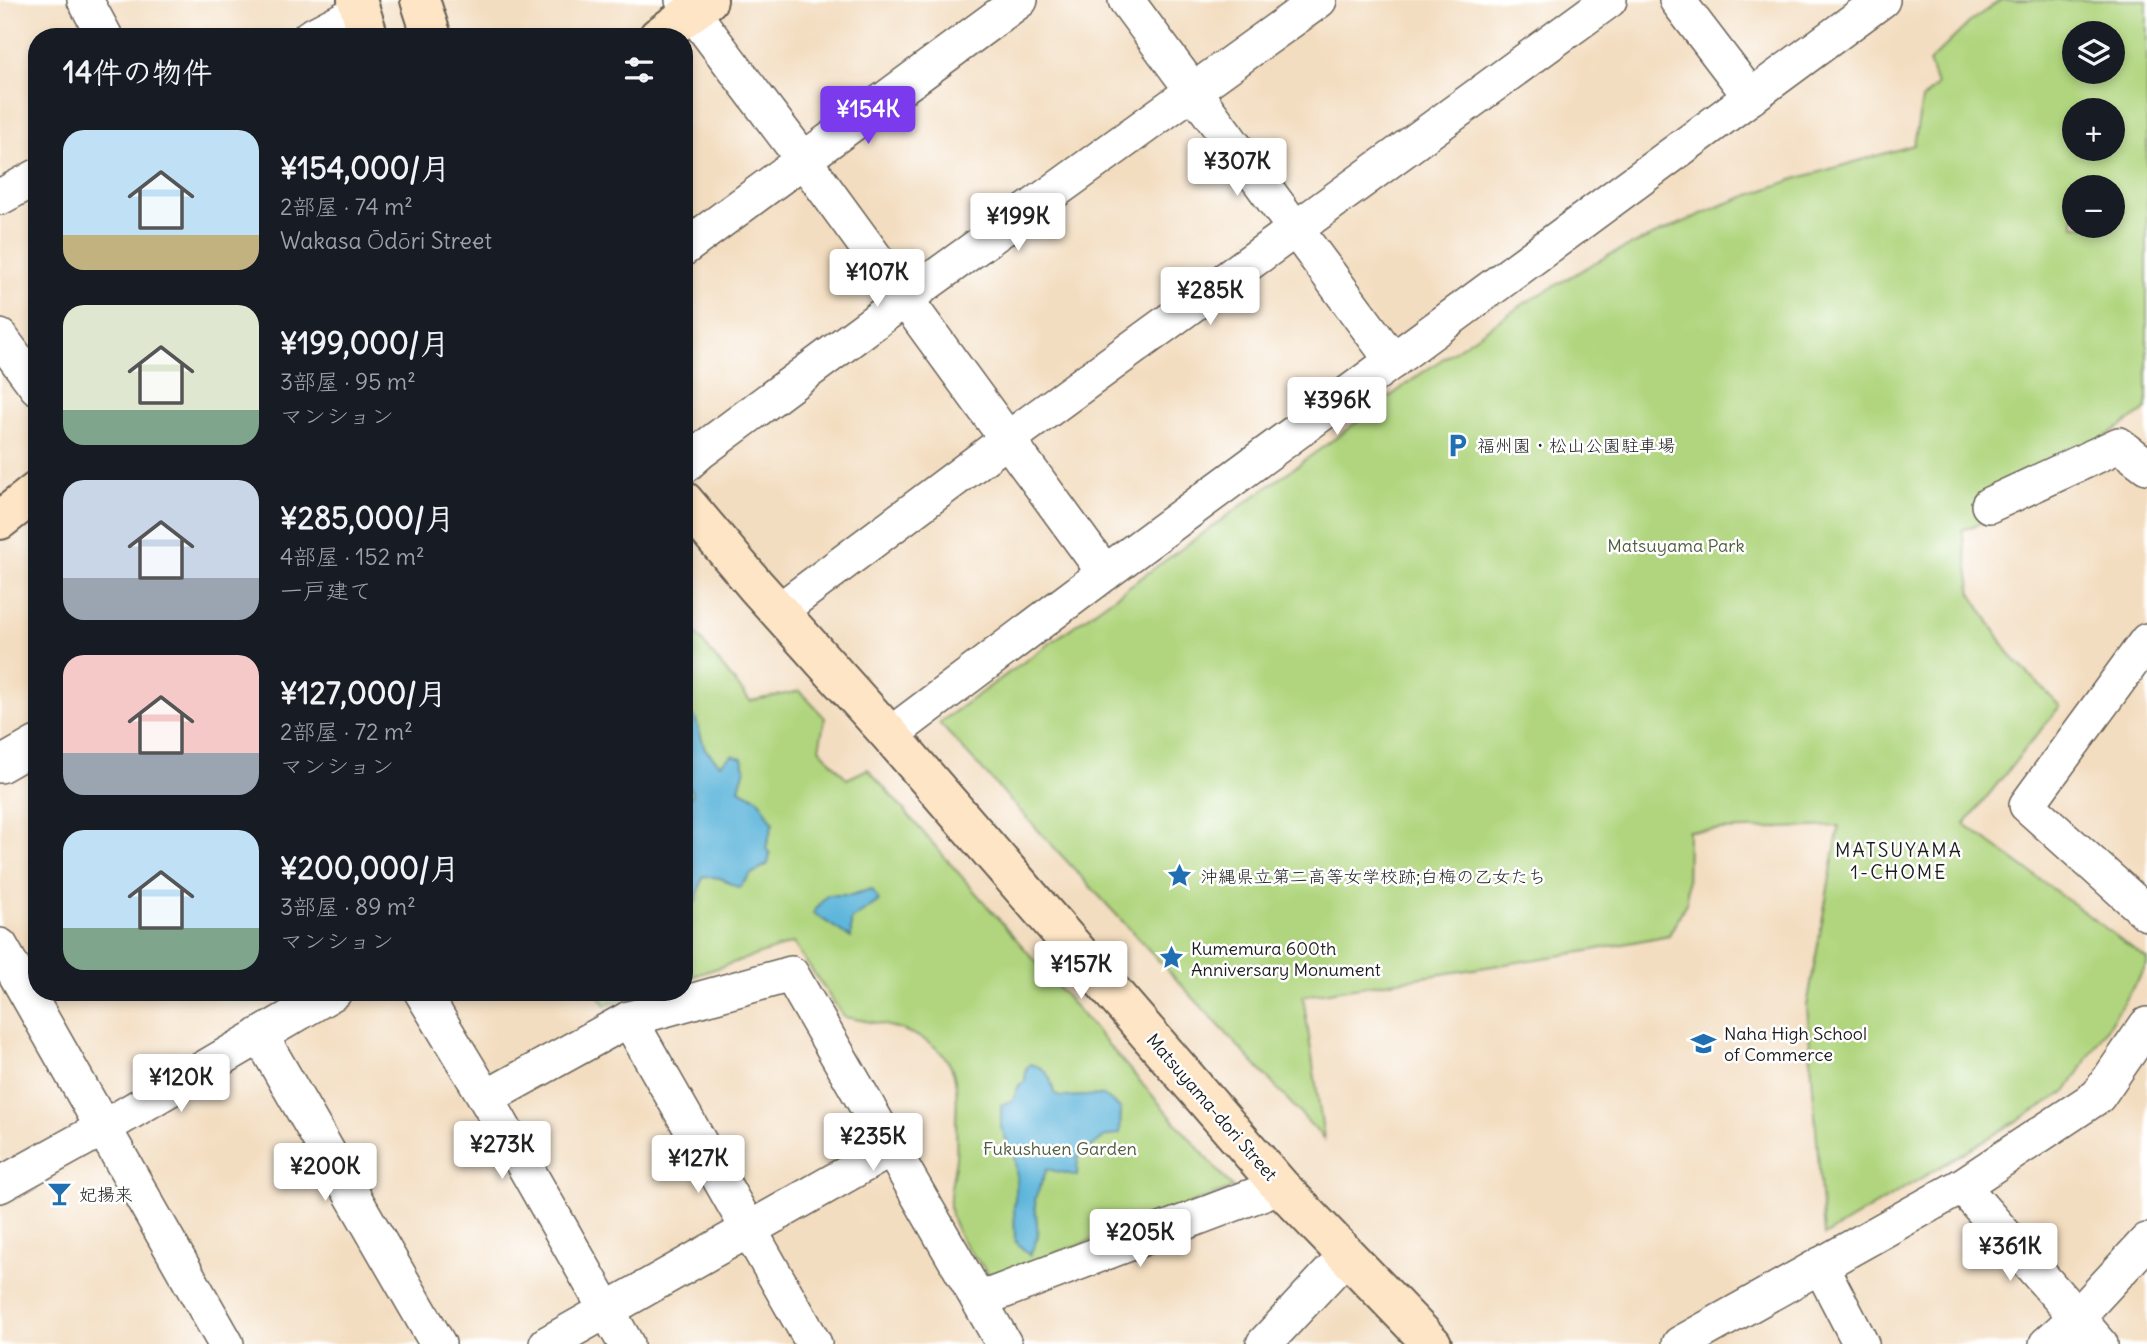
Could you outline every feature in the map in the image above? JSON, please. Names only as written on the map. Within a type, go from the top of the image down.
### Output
[{"type":"street","points":[[85,0],[100,28]]},
{"type":"street","points":[[420,0],[429,28]]},
{"type":"street","points":[[693,240],[1020,0]]},
{"type":"street","points":[[1126,0],[1393,361]]},
{"type":"street","points":[[693,458],[905,299],[1318,0]]},
{"type":"street","points":[[779,611],[1008,439],[1609,0]]},
{"type":"street","points":[[1677,0],[1751,97]]},
{"type":"street","points":[[890,735],[1105,573],[1882,0]]},
{"type":"street","points":[[668,28],[694,4],[803,159],[1105,573]]},
{"type":"street","points":[[332,28],[362,16]]},
{"type":"street","points":[[0,197],[28,182]]},
{"type":"street","points":[[0,337],[28,375]]},
{"type":"street","points":[[1989,505],[2119,445],[2147,466]]},
{"type":"street","points":[[0,520],[28,499]]},
{"type":"street","name":"Matsuyama-dori Street","points":[[693,511],[1280,1186],[1432,1344]]},
{"type":"street","points":[[2147,641],[2027,805],[2147,913]]},
{"type":"street","points":[[0,765],[28,749]]},
{"type":"street","points":[[0,946],[28,995]]},
{"type":"street","points":[[486,1098],[629,1019],[791,974],[1004,1344]]},
{"type":"street","points":[[31,1001],[226,1344]]},
{"type":"street","points":[[0,1185],[103,1128],[319,1001]]},
{"type":"street","points":[[427,1001],[626,1344]]},
{"type":"street","points":[[629,1019],[814,1344]]},
{"type":"street","points":[[1680,1344],[1962,1186],[2098,1096],[2147,1025]]},
{"type":"street","points":[[260,1035],[438,1344]]},
{"type":"street","points":[[547,1344],[891,1149]]},
{"type":"street","points":[[979,1300],[1280,1186]]},
{"type":"street","points":[[1962,1186],[2100,1344]]},
{"type":"street","points":[[2047,1344],[2077,1317],[2147,1241]]},
{"type":"street","points":[[1264,1344],[1346,1256]]},
{"type":"street","points":[[1820,1265],[1861,1344]]},
{"type":"green space","name":"Matsuyama Park","points":[[2001,0],[2147,0],[2147,409],[2082,452],[1984,498],[1984,522],[1962,530],[1972,595],[2011,656],[2060,706],[1965,824],[2147,959],[2147,965],[2067,1091],[1824,1236],[1807,1006],[1839,826],[1688,831],[1687,901],[1669,935],[1588,951],[1303,996],[1324,1139],[939,723],[1337,437],[1416,377],[1525,303],[1607,256],[1722,205],[1792,180],[1914,145],[1922,100],[1937,85],[1929,62],[1972,20]]},
{"type":"green space","name":"Fukushuen Garden","points":[[696,634],[750,701],[800,691],[825,718],[819,748],[847,779],[868,769],[1233,1188],[992,1277],[962,1240],[951,1215],[950,1193],[956,1152],[956,1093],[951,1067],[943,1055],[919,1037],[904,1031],[844,1017],[793,943],[693,976],[693,635]]},
{"type":"green space","points":[[603,1001],[618,1001],[606,1005]]},
{"type":"water","points":[[693,716],[705,749],[720,764],[732,755],[742,758],[745,768],[739,789],[759,799],[773,823],[766,848],[770,854],[768,864],[750,875],[739,888],[720,878],[703,876],[693,905]]},
{"type":"water","points":[[872,889],[879,901],[851,920],[851,938],[813,913],[827,895],[851,895]]},
{"type":"water","points":[[1030,1064],[1044,1070],[1054,1093],[1061,1097],[1103,1095],[1121,1109],[1120,1133],[1103,1138],[1078,1157],[1077,1176],[1047,1169],[1035,1199],[1038,1236],[1030,1256],[1015,1241],[1017,1180],[1014,1154],[1001,1127],[1001,1105],[1013,1100],[1019,1085],[1025,1082],[1026,1069]]},
{"type":"place","name":"福州園・松山公園駐車場","points":[[1457,445]]},
{"type":"place","name":"沖縄県立第二高等女学校跡;白梅の乙女たち","points":[[1180,876]]},
{"type":"place","name":"Kumemura 600th Anniversary Monument","points":[[1171,958]]},
{"type":"place","name":"Naha High School of Commerce","points":[[1704,1043]]},
{"type":"place","name":"妃揚来","points":[[59,1194]]},
{"type":"district","name":"MATSUYAMA 1-CHOME","points":[[1899,861]]}]
